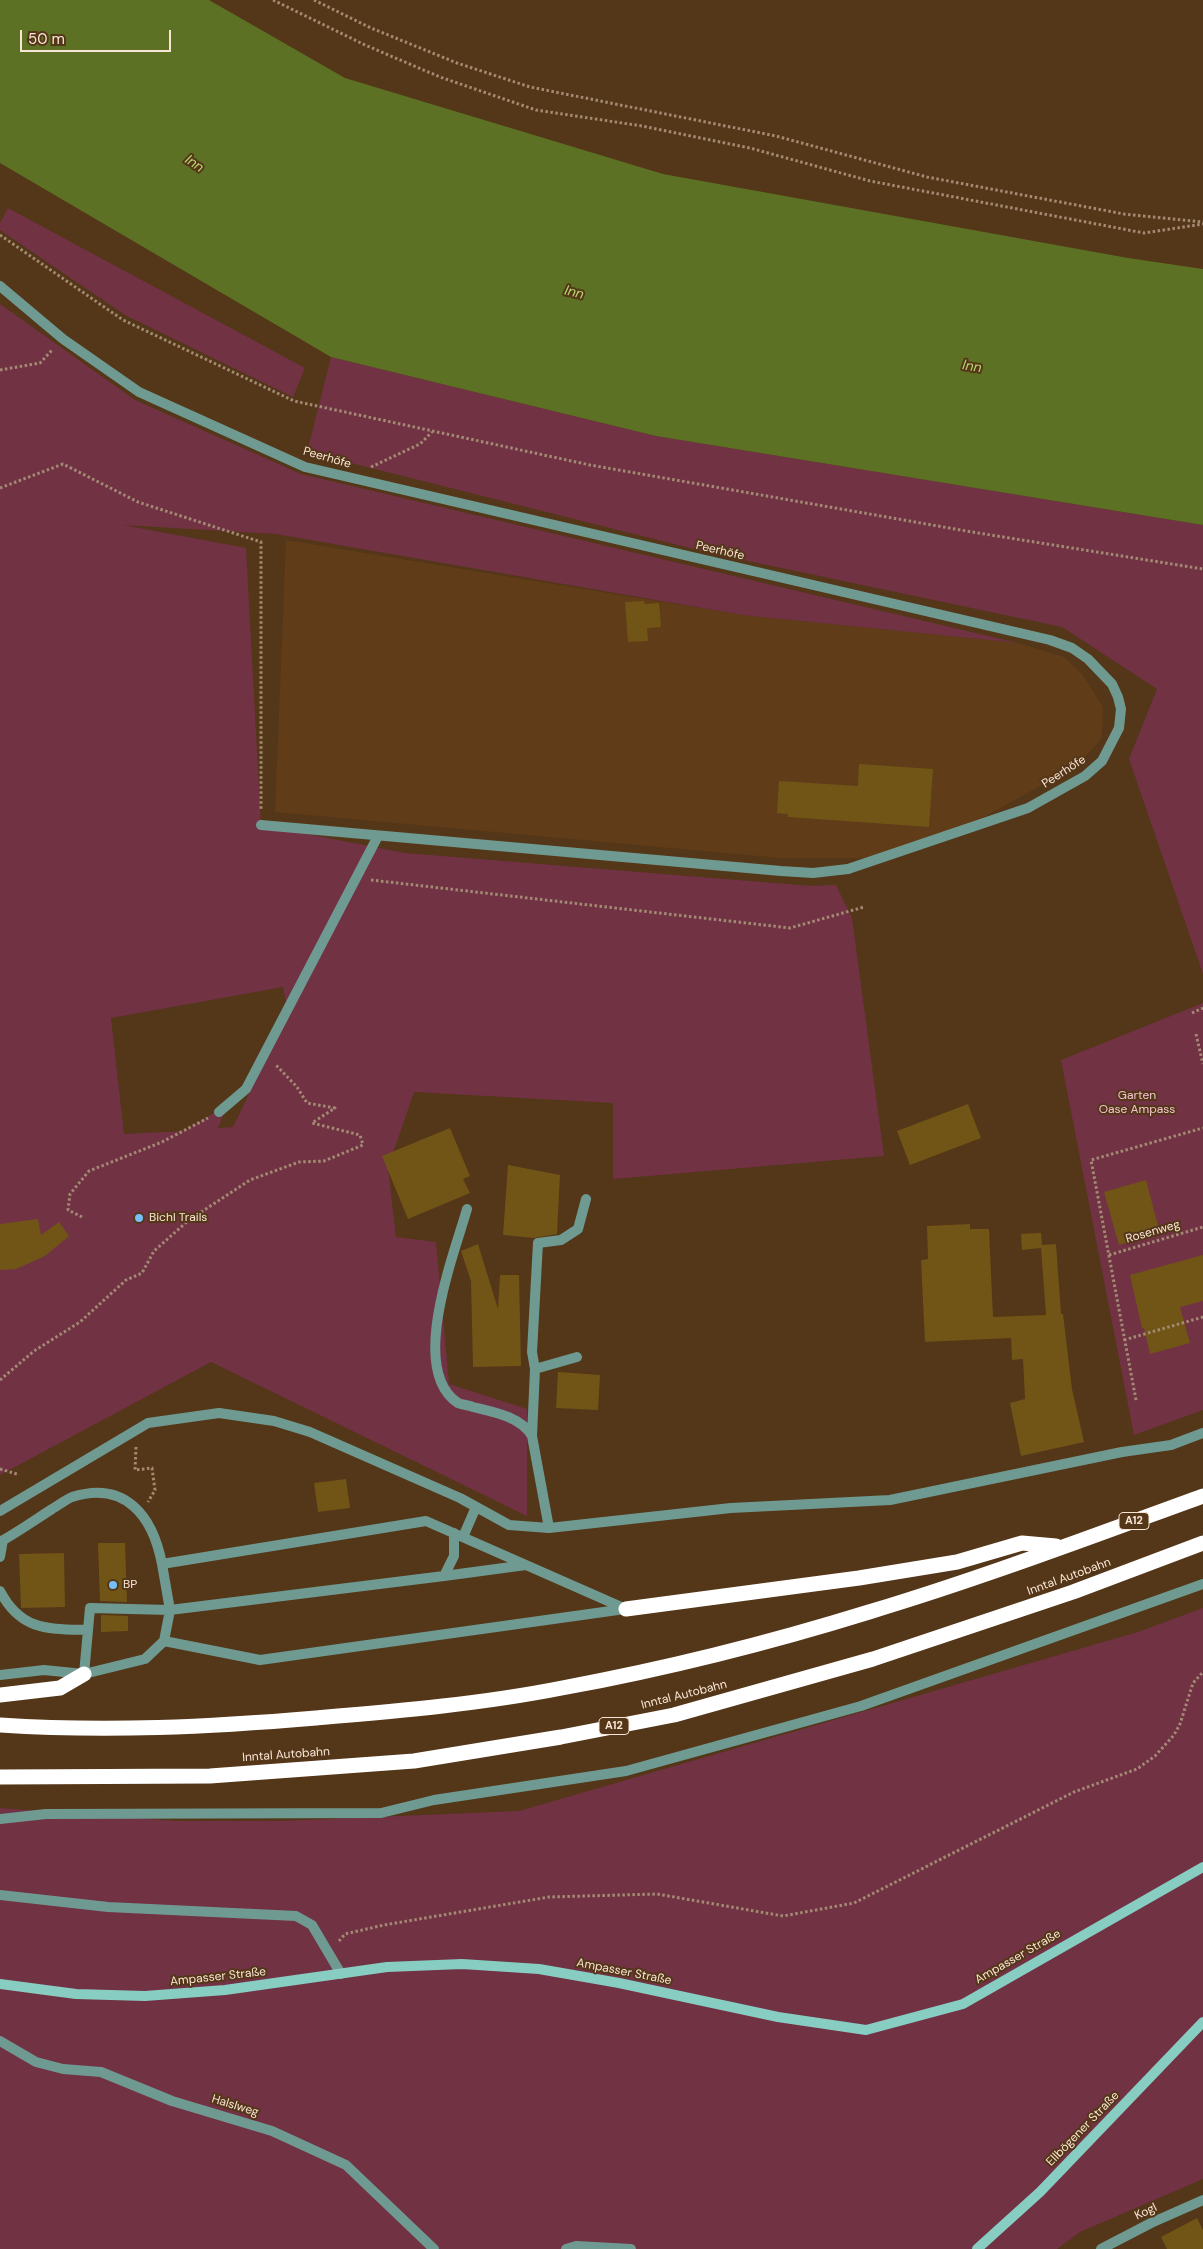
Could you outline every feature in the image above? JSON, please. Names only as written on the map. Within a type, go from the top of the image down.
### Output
[{"type":"highway","name":"A12","points":[[0,1725],[118,1729],[212,1727],[418,1710],[560,1689],[680,1663],[869,1612],[1065,1546],[1203,1496]]},
{"type":"highway","name":"Inntal Autobahn","points":[[0,1777],[229,1774],[414,1761],[570,1735],[674,1714],[873,1660],[1073,1592],[1203,1543]]},
{"type":"highway","points":[[626,1609],[948,1564],[1022,1544],[1065,1546]]},
{"type":"highway","points":[[0,1695],[60,1688],[84,1674]]},
{"type":"main road","name":"Ampasser Straße","points":[[0,1984],[76,1994],[145,1996],[225,1990],[388,1967],[462,1964],[539,1969],[619,1983],[778,2017],[866,2030],[963,2004],[1203,1867]]},
{"type":"main road","name":"Ellbögener Straße","points":[[977,2249],[1040,2192],[1203,2022]]},
{"type":"street","name":"Peerhöfe","points":[[0,286],[63,339],[139,392],[305,467],[1050,640],[1072,648],[1088,659],[1112,684],[1120,709],[1119,728],[1102,761],[1085,776],[1028,808],[848,869],[813,873],[781,871],[261,825]]},
{"type":"street","points":[[219,1112],[246,1089],[378,836]]},
{"type":"street","points":[[549,1528],[532,1436],[536,1369],[532,1352],[538,1243],[561,1240],[578,1229],[586,1199]]},
{"type":"street","points":[[467,1209],[438,1311],[434,1346],[438,1379],[458,1403],[496,1413],[526,1426],[532,1436]]},
{"type":"street","points":[[536,1369],[577,1357]]},
{"type":"street","points":[[0,1511],[148,1423],[219,1413],[274,1421],[310,1432],[476,1507],[509,1525],[549,1528],[731,1508],[890,1500],[1122,1452],[1171,1445],[1203,1433]]},
{"type":"street","points":[[0,1557],[2,1541],[71,1498],[90,1494],[104,1494],[123,1499],[142,1512],[158,1542],[170,1610],[164,1641],[146,1659],[84,1674],[44,1670],[0,1675]]},
{"type":"street","points":[[444,1576],[454,1556],[458,1535],[476,1507]]},
{"type":"street","points":[[162,1564],[426,1521],[626,1609]]},
{"type":"street","points":[[84,1674],[90,1608],[170,1610],[527,1565]]},
{"type":"street","points":[[0,1819],[46,1814],[381,1813],[434,1800],[626,1771],[861,1706],[1203,1584]]},
{"type":"street","points":[[0,1592],[10,1610],[29,1624],[53,1629],[88,1630]]},
{"type":"street","points":[[164,1641],[260,1660],[626,1609]]},
{"type":"street","points":[[0,1895],[108,1908],[296,1916],[312,1925],[342,1974]]},
{"type":"street","name":"Halslweg","points":[[0,2041],[36,2062],[64,2069],[101,2072],[172,2101],[272,2131],[346,2165],[434,2249]]},
{"type":"street","name":"Kogl","points":[[1101,2249],[1151,2223],[1203,2200]]},
{"type":"street","points":[[566,2249],[576,2246],[632,2249]]},
{"type":"path","points":[[272,0],[365,45],[440,77],[536,110],[642,126],[750,148],[870,181],[1144,233],[1203,223]]},
{"type":"path","points":[[314,0],[371,28],[457,63],[530,87],[776,136],[927,176],[1124,214],[1203,223]]},
{"type":"path","points":[[0,235],[123,320],[294,401],[590,466],[972,532],[1203,568]]},
{"type":"path","points":[[0,370],[40,363],[63,339]]},
{"type":"path","points":[[349,478],[420,444],[432,431]]},
{"type":"path","points":[[0,488],[63,464],[138,502],[261,542],[261,825]]},
{"type":"path","points":[[356,878],[790,928],[864,907]]},
{"type":"path","points":[[1192,1013],[1203,1008]]},
{"type":"path","points":[[1196,1034],[1203,1064]]},
{"type":"path","points":[[0,1380],[34,1351],[80,1322],[126,1280],[142,1274],[154,1251],[189,1220],[250,1180],[299,1162],[324,1162],[363,1145],[360,1136],[312,1123],[335,1108],[307,1103],[297,1086],[264,1053]]},
{"type":"path","points":[[82,1217],[68,1210],[70,1194],[89,1170],[162,1142],[219,1112]]},
{"type":"path","points":[[1136,1400],[1091,1160],[1203,1128]]},
{"type":"path","name":"Rosenweg","points":[[1109,1254],[1203,1227]]},
{"type":"path","points":[[1124,1340],[1203,1317]]},
{"type":"path","points":[[138,1429],[135,1470],[152,1468],[154,1490],[142,1512]]},
{"type":"path","points":[[0,1469],[17,1474]]},
{"type":"path","points":[[328,1952],[345,1934],[550,1896],[657,1894],[784,1916],[854,1903],[1074,1792],[1137,1769],[1155,1756],[1174,1735],[1180,1724],[1193,1684],[1203,1672]]},
{"type":"shaded area","points":[[286,540],[742,615],[1018,643],[1064,657],[1082,674],[1103,707],[1102,738],[1078,765],[986,816],[923,842],[866,858],[780,858],[275,812]]},
{"type":"green space","points":[[8,208],[305,368],[293,397],[125,315],[0,230],[0,223]]},
{"type":"green space","points":[[0,304],[135,400],[301,474],[1018,643],[742,615],[276,534],[123,525],[246,548],[261,825],[405,853],[811,886],[836,885],[852,918],[884,1156],[613,1179],[613,1103],[414,1092],[388,1168],[396,1237],[436,1242],[449,1384],[527,1409],[527,1516],[211,1362],[0,1475]],"holes":[[[283,987],[288,1013],[233,1127],[218,1128],[228,1104],[184,1131],[124,1134],[111,1018]]]},
{"type":"green space","points":[[331,357],[656,436],[1203,525],[1203,974],[1129,759],[1157,689],[1062,627],[710,553],[307,452]]},
{"type":"green space","name":"Garten Oase Ampass","points":[[1203,1003],[1203,1410],[1134,1435],[1061,1060]]},
{"type":"green space","points":[[1203,1608],[1203,2179],[1080,2232],[1057,2249],[0,2249],[0,1808],[176,1821],[280,1821],[519,1811],[1138,1632]]},
{"type":"water","name":"Inn","points":[[0,0],[209,0],[345,78],[663,174],[1128,258],[1203,269],[1203,525],[656,436],[331,357],[0,163]]},
{"type":"building","points":[[644,601],[645,604],[659,603],[661,627],[647,628],[648,641],[628,642],[625,602]]},
{"type":"building","points":[[859,764],[933,769],[929,827],[788,817],[788,814],[777,813],[779,781],[858,786]]},
{"type":"building","points":[[968,1104],[981,1138],[910,1165],[897,1131]]},
{"type":"building","points":[[450,1128],[470,1176],[463,1179],[470,1193],[408,1219],[382,1156]]},
{"type":"building","points":[[508,1165],[560,1175],[557,1234],[534,1238],[503,1235]]},
{"type":"building","points":[[1146,1180],[1160,1233],[1119,1245],[1104,1192]]},
{"type":"building","points":[[38,1219],[41,1235],[59,1222],[69,1236],[45,1256],[16,1269],[0,1270],[0,1224]]},
{"type":"building","points":[[970,1224],[970,1229],[989,1229],[993,1317],[1046,1315],[1041,1248],[1022,1250],[1021,1234],[1041,1233],[1042,1245],[1056,1244],[1061,1314],[1063,1314],[1072,1389],[1084,1442],[1021,1456],[1010,1403],[1025,1399],[1023,1359],[1012,1360],[1011,1338],[925,1342],[921,1260],[928,1259],[927,1226]]},
{"type":"building","points":[[478,1244],[498,1309],[500,1275],[519,1275],[521,1366],[473,1367],[471,1281],[461,1251]]},
{"type":"building","points":[[1203,1255],[1203,1301],[1180,1307],[1190,1343],[1150,1354],[1130,1275]]},
{"type":"building","points":[[558,1372],[600,1375],[598,1410],[556,1408]]},
{"type":"building","points":[[346,1479],[350,1508],[318,1512],[314,1483]]},
{"type":"building","points":[[98,1543],[125,1543],[127,1602],[100,1601]]},
{"type":"building","points":[[64,1553],[65,1607],[21,1608],[19,1554]]},
{"type":"building","points":[[101,1615],[128,1616],[128,1631],[101,1632]]},
{"type":"building","points":[[1197,2218],[1203,2230],[1203,2249],[1167,2249],[1161,2237]]},
{"type":"place","name":"Bichl Trails","points":[[139,1218]]},
{"type":"place","name":"BP","points":[[113,1585]]}]
